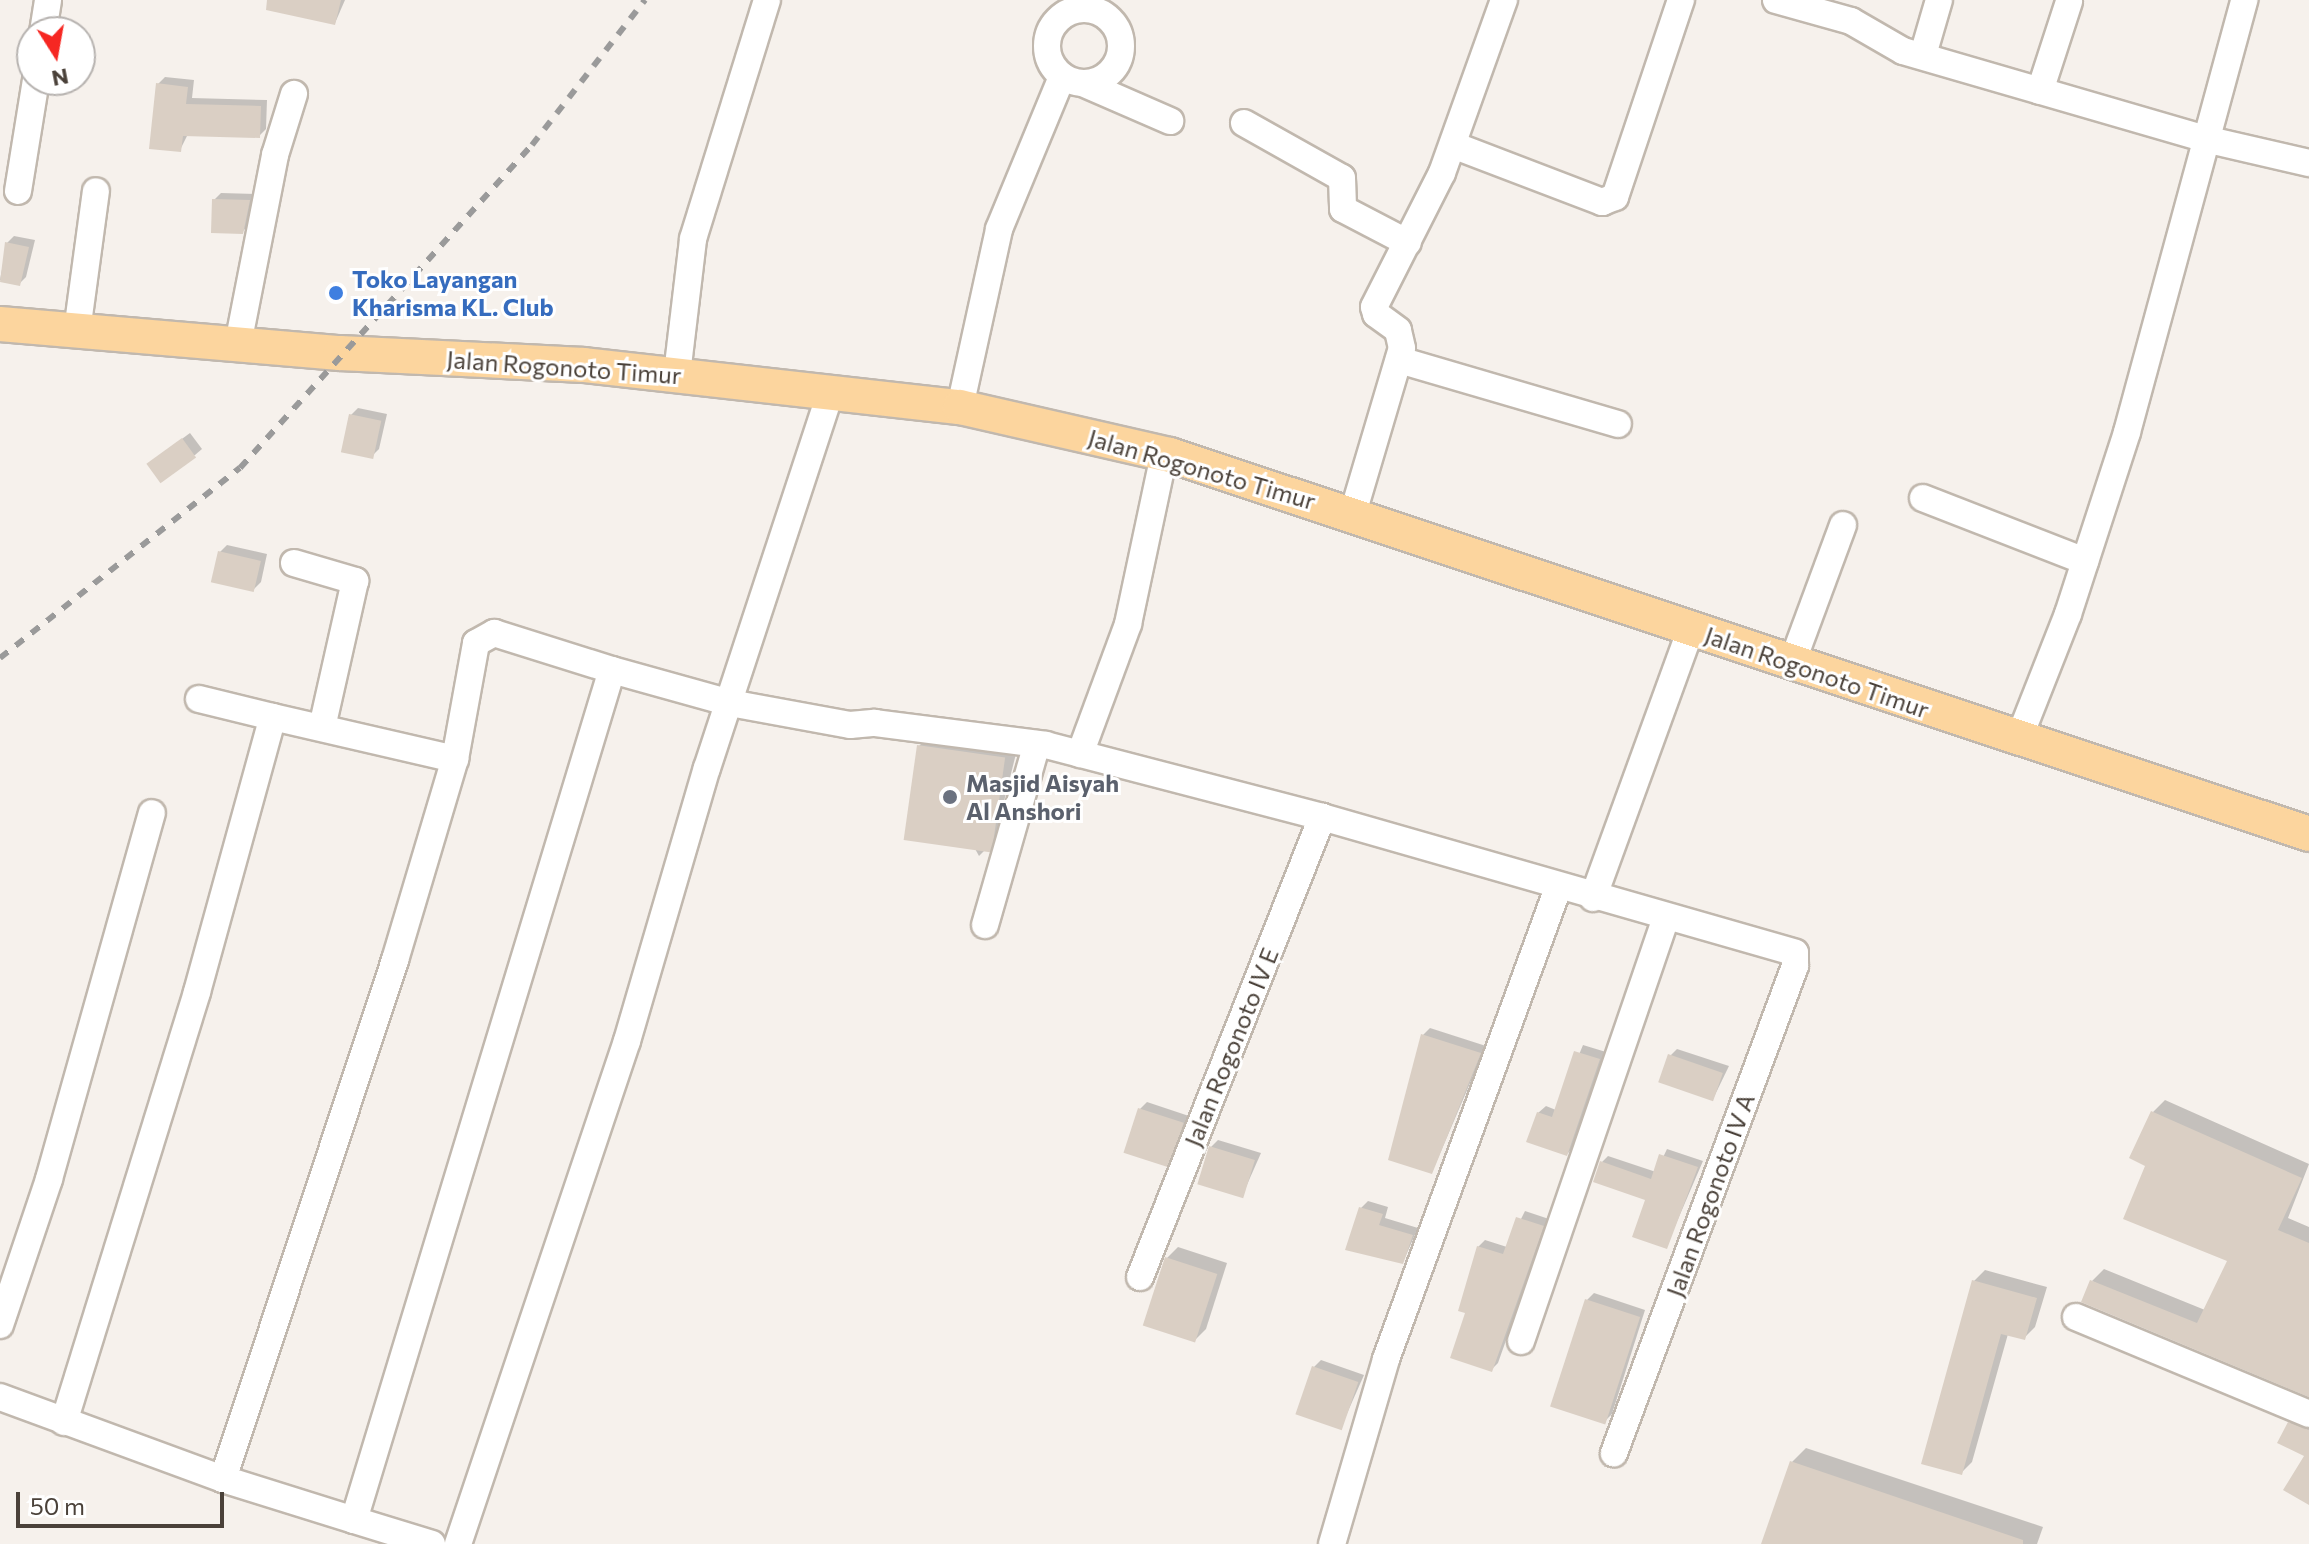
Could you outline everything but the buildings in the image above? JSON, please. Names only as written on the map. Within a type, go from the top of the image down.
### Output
[{"type":"main road","name":"Jalan Rogonoto Timur","points":[[0,324],[238,344],[677,374],[960,407],[1164,454],[1353,513],[2018,741],[2309,834]]},
{"type":"street","points":[[677,374],[693,239],[767,0]]},
{"type":"street","points":[[1353,513],[1399,360],[1403,337],[1374,307],[1408,243],[1453,145],[1504,0]]},
{"type":"street","points":[[1453,145],[1602,202],[1615,197],[1681,0]]},
{"type":"street","points":[[1776,0],[1851,21],[1903,51],[2205,139],[2309,163]]},
{"type":"street","points":[[1923,55],[1939,0]]},
{"type":"street","points":[[2018,741],[2085,561],[2127,432],[2244,0]]},
{"type":"street","points":[[2040,91],[2069,2]]},
{"type":"street","points":[[960,407],[999,229],[1074,80],[1170,121]]},
{"type":"street","points":[[238,344],[275,155],[294,94]]},
{"type":"street","points":[[18,191],[33,96]]},
{"type":"street","points":[[1244,123],[1342,178],[1343,209],[1408,243]]},
{"type":"street","points":[[77,331],[96,191]]},
{"type":"street","points":[[1399,360],[1618,424]]},
{"type":"street","points":[[458,1544],[627,1041],[730,703],[831,390]]},
{"type":"street","points":[[1080,754],[1128,624],[1164,454]]},
{"type":"street","points":[[1923,498],[2085,561]]},
{"type":"street","points":[[1792,663],[1843,525]]},
{"type":"street","points":[[294,563],[355,581],[322,727]]},
{"type":"street","points":[[1593,898],[1691,629]]},
{"type":"street","points":[[223,1479],[370,1038],[455,759],[476,643],[484,634],[494,633],[730,703],[850,725],[875,723],[1037,744],[1080,754],[1322,817],[1665,920],[1521,1341]]},
{"type":"street","points":[[354,1520],[612,670]]},
{"type":"street","points":[[199,699],[455,759]]},
{"type":"street","points":[[64,1422],[197,992],[273,717]]},
{"type":"street","points":[[985,925],[1037,744]]},
{"type":"street","points":[[0,1325],[49,1179],[152,813]]},
{"type":"street","name":"Jalan Rogonoto IV E","points":[[1140,1277],[1322,817]]},
{"type":"street","points":[[1332,1544],[1386,1359],[1558,888]]},
{"type":"street","name":"Jalan Rogonoto IV A","points":[[1614,1453],[1795,966],[1795,953],[1665,920]]},
{"type":"street","points":[[2076,1317],[2309,1414]]},
{"type":"street","points":[[0,1397],[223,1479],[432,1544]]},
{"type":"railway","points":[[0,658],[240,468],[532,145],[645,0]]},
{"type":"place","name":"Toko Layangan Kharisma KL. Club","points":[[336,293]]},
{"type":"place","name":"Masjid Aisyah Al Anshori","points":[[950,797]]}]
